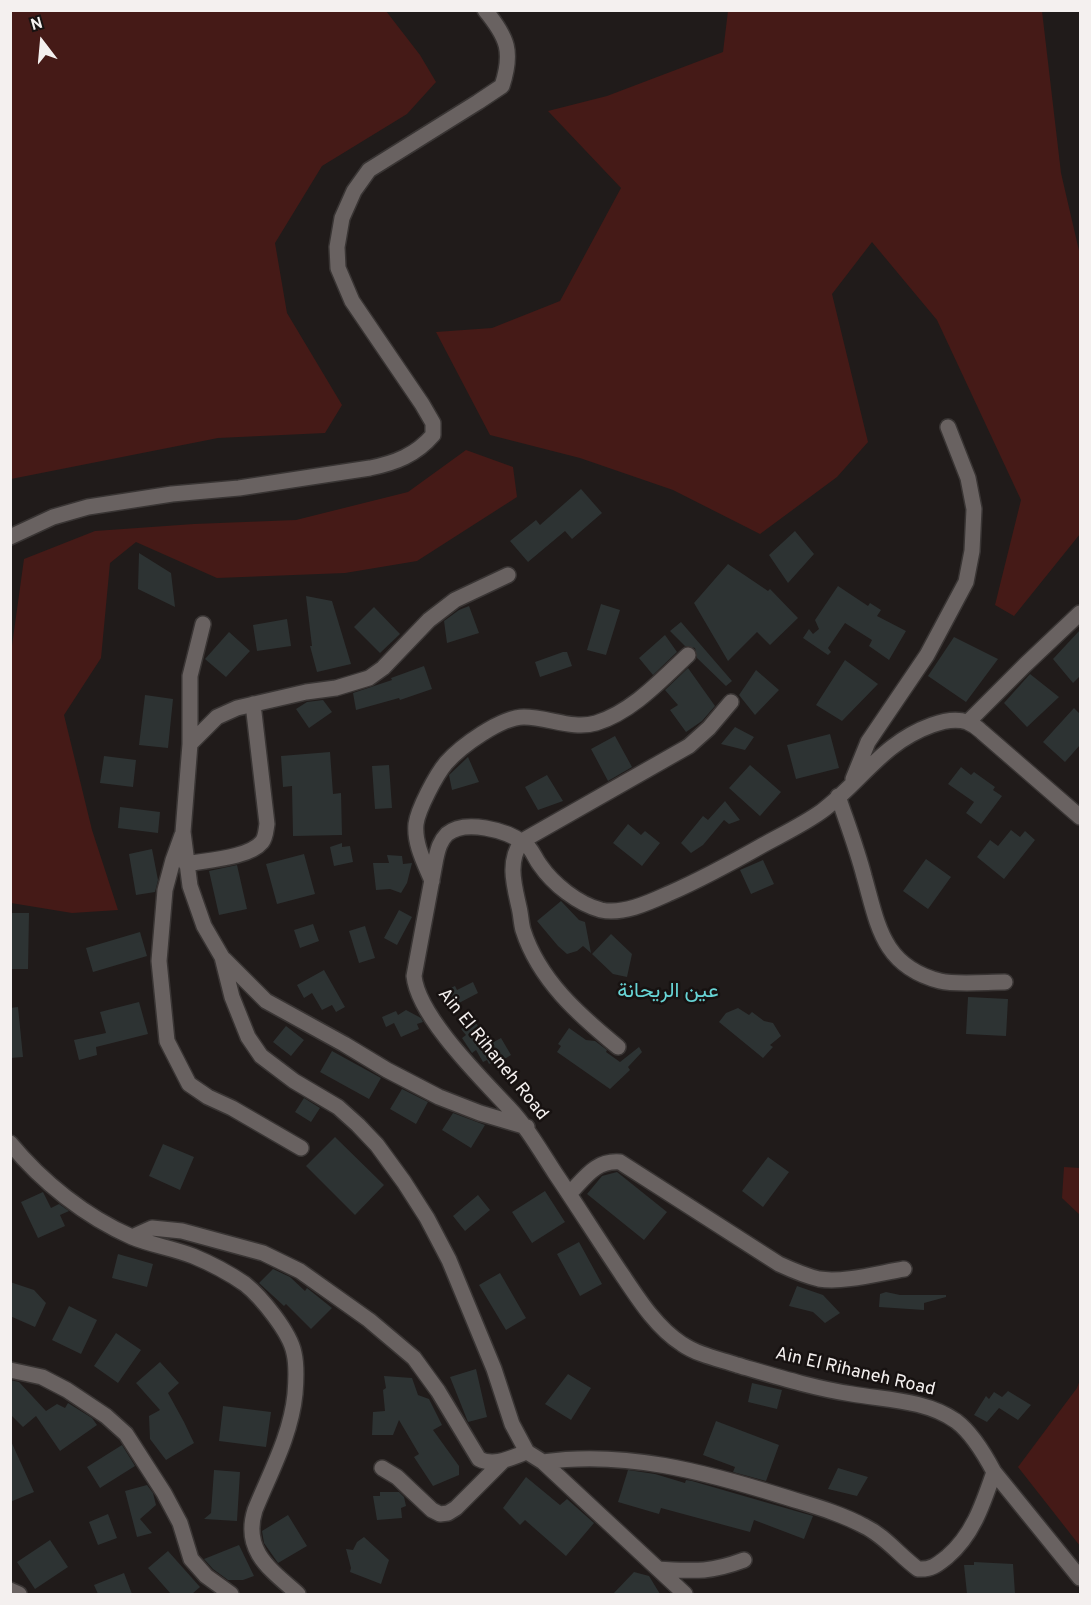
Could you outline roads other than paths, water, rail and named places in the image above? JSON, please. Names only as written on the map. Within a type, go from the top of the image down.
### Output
[{"type":"street","points":[[10,537],[53,517],[88,507],[172,494],[239,488],[370,468],[391,464],[416,452],[425,444],[433,435],[433,423],[352,301],[338,268],[337,247],[342,218],[354,191],[369,170],[502,86],[509,56],[502,33],[485,10]]},
{"type":"street","points":[[851,785],[868,742],[927,655],[966,582],[972,551],[974,509],[968,478],[948,427]]},
{"type":"street","points":[[190,744],[217,717],[237,708],[306,692],[336,688],[369,678],[383,668],[429,620],[455,600],[508,575]]},
{"type":"street","points":[[1080,613],[968,722],[1080,817]]},
{"type":"street","points":[[203,624],[190,676],[190,744],[183,832],[190,886],[204,926],[222,957],[266,1001],[387,1070],[439,1097],[480,1113],[527,1127]]},
{"type":"street","points":[[432,881],[418,848],[416,824],[423,803],[446,763],[482,733],[508,719],[524,717],[577,725],[596,723],[638,701],[688,655]]},
{"type":"street","points":[[618,1047],[561,997],[530,947],[523,928],[512,876],[523,849],[538,833],[689,746],[709,728],[731,702]]},
{"type":"street","points":[[186,864],[241,854],[253,850],[264,840],[267,824],[253,704]]},
{"type":"street","name":"Ain El Rihaneh Road","points":[[968,722],[956,719],[943,721],[903,738],[888,748],[822,811],[724,866],[656,900],[622,910],[603,910],[590,905],[559,886],[523,849],[492,829],[469,826],[456,828],[446,835],[440,844],[414,976],[415,987],[434,1021],[475,1072],[527,1127],[637,1296],[657,1321],[682,1344],[700,1353],[779,1377],[849,1394],[906,1401],[940,1413],[957,1422],[967,1431],[994,1472],[1080,1578]]},
{"type":"street","points":[[838,796],[861,866],[875,920],[885,942],[900,960],[920,974],[942,982],[1005,982]]},
{"type":"street","points":[[183,832],[165,890],[159,961],[167,1041],[189,1084],[208,1097],[301,1148]]},
{"type":"street","points":[[222,957],[232,997],[248,1037],[261,1056],[294,1081],[338,1107],[358,1125],[383,1153],[427,1218],[468,1302],[512,1424],[527,1452],[543,1462],[685,1594]]},
{"type":"street","points":[[10,1143],[24,1160],[69,1199],[132,1237],[192,1256],[230,1275],[246,1286],[288,1335],[294,1352],[295,1394],[285,1436],[255,1510],[251,1523],[251,1534],[256,1552],[264,1563],[298,1594]]},
{"type":"street","points":[[569,1194],[595,1167],[608,1161],[620,1162],[779,1264],[799,1273],[821,1279],[842,1279],[904,1269]]},
{"type":"street","points":[[132,1237],[152,1228],[182,1230],[262,1253],[300,1271],[369,1320],[414,1358],[438,1391],[480,1458],[487,1463],[503,1461],[527,1452]]},
{"type":"street","points":[[10,1370],[42,1377],[67,1390],[106,1416],[126,1434],[164,1493],[180,1524],[191,1559],[206,1576],[231,1594]]},
{"type":"street","points":[[543,1462],[584,1458],[633,1461],[702,1473],[743,1484],[829,1511],[863,1525],[918,1569],[926,1570],[936,1566],[966,1537],[980,1513],[994,1472]]},
{"type":"street","points":[[382,1468],[397,1478],[432,1510],[440,1514],[448,1513],[456,1508],[503,1461]]},
{"type":"street","points":[[658,1569],[699,1572],[721,1569],[744,1560]]},
{"type":"street","points":[[10,1590],[19,1594]]},
{"type":"district","name":"عين الريحانة","points":[[668,993]]}]
